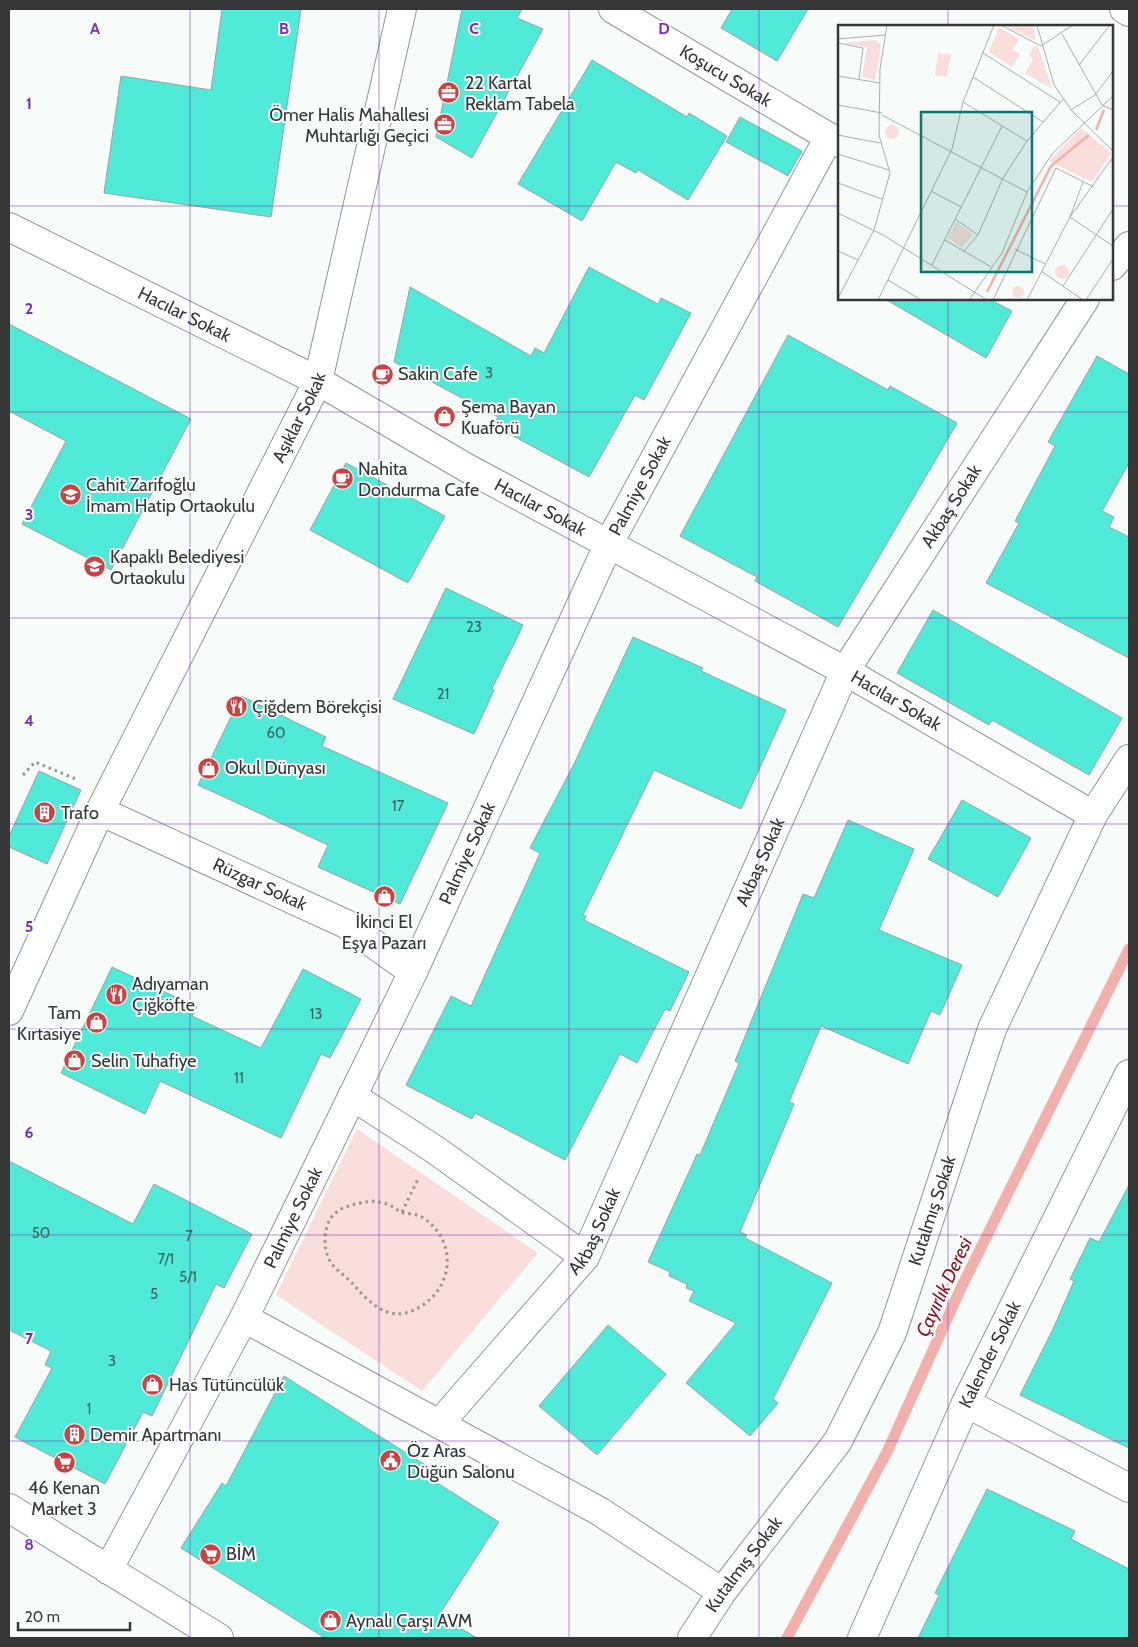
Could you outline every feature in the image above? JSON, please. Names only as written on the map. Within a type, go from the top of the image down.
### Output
[{"type":"street","name":"Aşıklar Sokak","points":[[9,1011],[100,811],[318,380],[402,9]]},
{"type":"street","name":"Koşucu Sokak","points":[[613,9],[834,140]]},
{"type":"street","points":[[1124,9],[1129,12]]},
{"type":"street","name":"Palmiye Sokak","points":[[108,1570],[244,1318],[413,972],[609,543],[834,140]]},
{"type":"street","name":"Hacılar Sokak","points":[[9,227],[318,380],[467,468],[845,671],[1093,815]]},
{"type":"street","points":[[1113,265],[1129,246]]},
{"type":"street","name":"Akbaş Sokak","points":[[439,1424],[585,1257],[845,671],[1084,300]]},
{"type":"street","name":"Kutalmış Sokak","points":[[692,1638],[722,1592],[838,1442],[892,1333],[992,1029],[1093,815],[1129,758]]},
{"type":"street","name":"Rüzgar Sokak","points":[[100,811],[346,924],[413,972]]},
{"type":"street","name":"Kalender Sokak","points":[[862,1638],[966,1402],[1129,1074]]},
{"type":"street","points":[[352,1096],[434,1149],[585,1257]]},
{"type":"street","points":[[244,1318],[599,1510],[722,1592]]},
{"type":"street","points":[[966,1402],[1129,1488]]},
{"type":"street","points":[[9,1508],[219,1638]]},
{"type":"path","points":[[23,775],[35,762],[82,782]]},
{"type":"path","points":[[372,1201],[388,1204],[402,1212],[421,1216],[436,1230],[446,1247],[448,1271],[440,1287],[426,1304],[407,1313],[392,1314],[377,1307],[362,1296],[352,1282],[330,1261],[325,1249],[325,1229],[330,1217],[349,1205],[372,1201]]},
{"type":"shaded area","points":[[357,1129],[538,1253],[422,1391],[276,1295]]},
{"type":"building","points":[[222,9],[301,9],[271,217],[104,193],[121,76],[211,90]]},
{"type":"building","points":[[462,9],[522,9],[517,18],[543,29],[472,158],[436,137]]},
{"type":"building","points":[[732,9],[808,9],[777,61],[721,28]]},
{"type":"building","points":[[592,60],[687,117],[689,113],[727,136],[688,200],[638,170],[636,173],[616,162],[582,221],[518,184]]},
{"type":"building","points":[[740,117],[802,151],[788,176],[726,142]]},
{"type":"building","points":[[589,267],[658,304],[661,298],[691,313],[644,400],[635,395],[589,477],[493,425],[498,417],[394,362],[410,287],[531,356],[535,348],[544,353]]},
{"type":"building","points":[[887,300],[991,300],[1012,311],[986,358]]},
{"type":"building","points":[[9,324],[191,419],[111,570],[22,524],[66,441],[9,411]]},
{"type":"building","points":[[788,335],[888,390],[890,386],[957,423],[838,627],[755,581],[757,577],[680,536]]},
{"type":"building","points":[[1097,356],[1129,374],[1129,463],[1102,511],[1114,517],[1109,527],[1129,537],[1129,658],[986,583],[1019,523],[1015,521],[1055,446],[1048,442]]},
{"type":"building","points":[[346,463],[445,516],[408,583],[310,530]]},
{"type":"building","points":[[446,588],[523,625],[492,689],[494,690],[474,734],[393,699]]},
{"type":"building","points":[[933,610],[1122,718],[1089,775],[992,720],[989,725],[897,673]]},
{"type":"building","points":[[633,637],[703,668],[701,671],[786,710],[741,809],[654,770],[583,915],[586,916],[584,920],[689,972],[670,1011],[665,1009],[637,1063],[620,1054],[565,1160],[475,1113],[472,1119],[406,1085],[451,996],[471,1006],[540,853],[530,848],[574,764]]},
{"type":"building","points":[[241,696],[326,737],[322,746],[448,803],[400,904],[318,867],[328,845],[198,785]]},
{"type":"building","name":"Trafo","points":[[39,771],[81,790],[47,864],[9,847],[9,836]]},
{"type":"building","points":[[962,800],[1031,838],[998,897],[928,859]]},
{"type":"building","points":[[848,820],[914,849],[879,930],[962,965],[940,1015],[931,1011],[908,1064],[821,1026],[789,1102],[794,1104],[740,1232],[747,1235],[745,1238],[832,1283],[773,1399],[778,1403],[750,1436],[686,1383],[736,1323],[689,1301],[694,1291],[686,1288],[687,1284],[669,1276],[670,1272],[648,1262],[697,1154],[700,1155],[739,1063],[735,1061],[803,894],[814,898]]},
{"type":"building","points":[[112,967],[197,1007],[192,1016],[261,1048],[303,969],[361,999],[330,1058],[321,1054],[281,1138],[160,1081],[145,1114],[61,1073]]},
{"type":"building","points":[[9,1161],[133,1224],[154,1184],[252,1234],[224,1288],[216,1284],[152,1416],[143,1412],[105,1484],[15,1437],[52,1368],[45,1365],[51,1351],[9,1330]]},
{"type":"building","points":[[1129,1185],[1129,1448],[1020,1395],[1053,1329],[1074,1281],[1070,1279],[1090,1238],[1099,1242]]},
{"type":"building","points":[[608,1325],[666,1374],[597,1455],[539,1406]]},
{"type":"building","points":[[284,1376],[427,1466],[423,1474],[499,1522],[439,1615],[477,1638],[325,1638],[181,1548],[222,1483],[226,1486]]},
{"type":"building","points":[[987,1489],[1075,1531],[1071,1539],[1129,1569],[1129,1638],[918,1638],[939,1595],[935,1593]]},
{"type":"waterway","name":"Çayırlık Deresi","points":[[787,1638],[887,1452],[960,1290],[1129,949]]},
{"type":"place","name":"22 Kartal Reklam Tabela","points":[[449,93]]},
{"type":"place","name":"Ömer Halis Mahallesi Muhtarlığı Geçici","points":[[445,125]]},
{"type":"place","name":"Sakin Cafe","points":[[382,374]]},
{"type":"place","name":"Şema Bayan Kuaförü","points":[[445,417]]},
{"type":"place","name":"Nahita Dondurma Cafe","points":[[342,479]]},
{"type":"place","name":"Cahit Zarifoğlu İmam Hatip Ortaokulu","points":[[70,495]]},
{"type":"place","name":"Kapaklı Belediyesi Ortaokulu","points":[[94,567]]},
{"type":"place","name":"Çiğdem Börekçisi","points":[[236,707]]},
{"type":"place","name":"Okul Dünyası","points":[[209,768]]},
{"type":"place","name":"Trafo","points":[[45,813]]},
{"type":"place","name":"İkinci El Eşya Pazarı","points":[[384,897]]},
{"type":"place","name":"Adıyaman Çiğköfte","points":[[116,994]]},
{"type":"place","name":"Tam Kırtasiye","points":[[97,1023]]},
{"type":"place","name":"Selin Tuhafiye","points":[[75,1061]]},
{"type":"place","name":"Has Tütüncülük","points":[[153,1385]]},
{"type":"place","name":"Demir Apartmanı","points":[[74,1435]]},
{"type":"place","name":"Öz Aras Düğün Salonu","points":[[391,1461]]},
{"type":"place","name":"46 Kenan Market 3","points":[[64,1463]]},
{"type":"place","name":"BİM","points":[[210,1554]]},
{"type":"place","name":"Aynalı Çarşı AVM","points":[[330,1621]]}]
